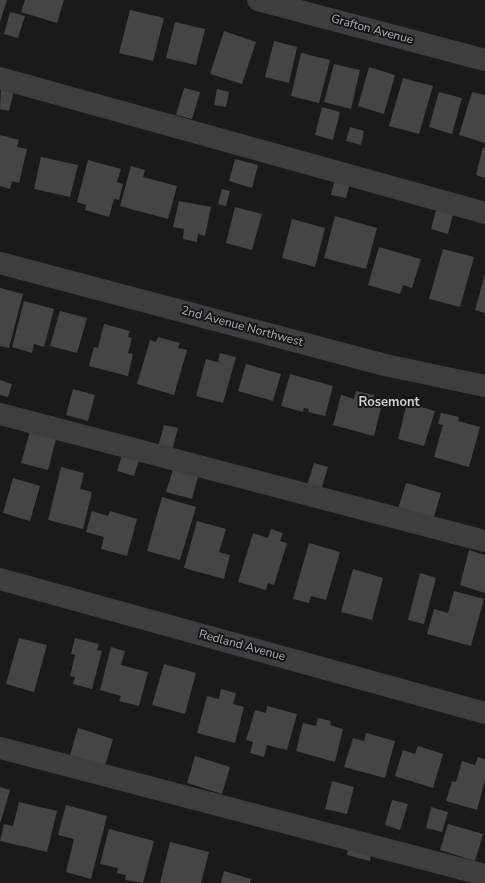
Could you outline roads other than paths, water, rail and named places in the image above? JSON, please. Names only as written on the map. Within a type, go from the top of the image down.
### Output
[{"type":"street","name":"Grafton Avenue","points":[[258,0],[485,60]]},
{"type":"street","points":[[0,78],[485,213]]},
{"type":"street","name":"2nd Avenue Northwest","points":[[0,263],[385,365],[485,386]]},
{"type":"street","points":[[0,414],[485,541]]},
{"type":"street","name":"Redland Avenue","points":[[0,579],[485,713]]},
{"type":"street","points":[[0,748],[485,875]]},
{"type":"district","name":"Rosemont","points":[[389,403]]}]
